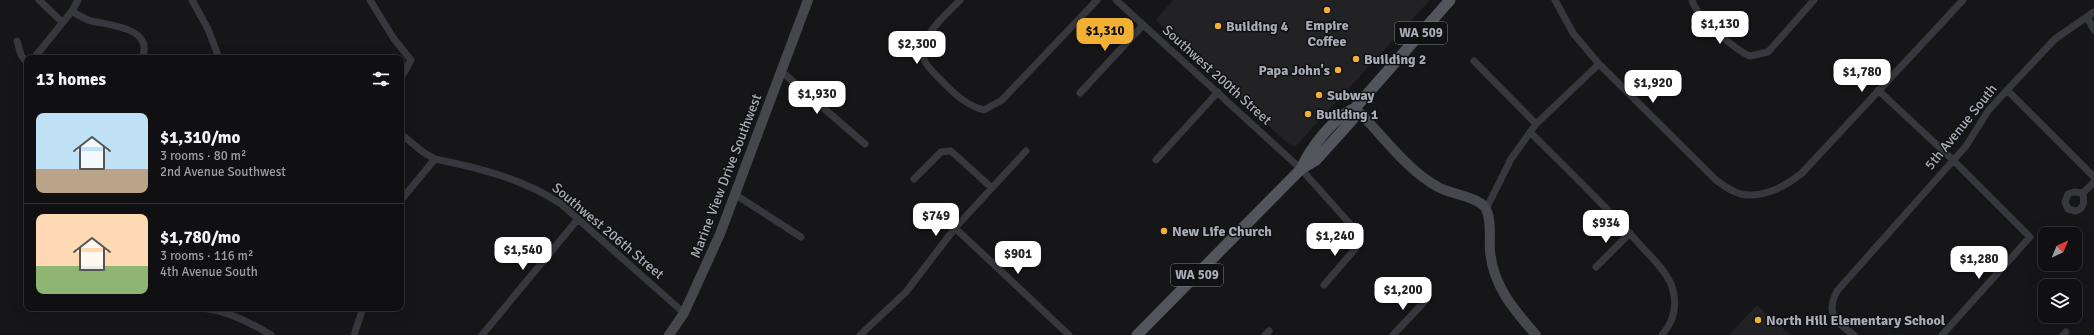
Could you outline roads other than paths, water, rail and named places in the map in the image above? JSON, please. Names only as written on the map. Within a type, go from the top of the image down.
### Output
[{"type":"main road","name":"WA 509","points":[[1137,335],[1301,169],[1316,160],[1353,118],[1355,108],[1450,0]]},
{"type":"street","points":[[39,0],[62,22]]},
{"type":"street","points":[[36,55],[72,11],[78,0]]},
{"type":"street","points":[[192,0],[208,29],[218,55]]},
{"type":"street","points":[[370,0],[394,39],[411,60],[411,64],[404,74]]},
{"type":"street","name":"Marine View Drive Southwest","points":[[669,335],[684,313],[736,195],[808,0]]},
{"type":"street","points":[[960,0],[932,31],[925,42],[923,51],[924,59],[929,68],[965,102],[984,110],[1002,100],[1097,0]]},
{"type":"street","name":"Southwest 200th Street","points":[[1116,0],[1301,169],[1359,234],[1358,243],[1355,249],[1324,285]]},
{"type":"street","points":[[1555,0],[1573,34],[1598,64],[1716,180],[1728,189],[1741,194],[1765,192],[1790,183],[1802,173],[1963,0]]},
{"type":"street","points":[[1692,0],[1696,11],[1742,53],[1750,56],[1768,52],[1814,0]]},
{"type":"street","points":[[72,11],[90,20],[122,27],[134,32],[144,45],[145,52],[144,55]]},
{"type":"street","name":"5th Avenue South","points":[[1854,335],[1836,322],[1832,314],[1832,306],[1837,291],[1966,146],[1988,111],[2007,90],[2055,39],[2094,12]]},
{"type":"street","points":[[2087,17],[2094,30]]},
{"type":"street","points":[[1080,93],[1143,25]]},
{"type":"street","points":[[17,41],[21,55],[24,58]]},
{"type":"street","points":[[1474,61],[1536,124]]},
{"type":"street","points":[[1486,209],[1511,159],[1536,124],[1598,64]]},
{"type":"street","points":[[782,72],[865,144]]},
{"type":"street","points":[[1878,90],[1953,160],[2030,237],[1942,335]]},
{"type":"street","points":[[2007,90],[2094,176]]},
{"type":"street","points":[[1156,160],[1218,92]]},
{"type":"street","points":[[1355,108],[1429,182],[1445,191],[1476,201],[1486,209],[1489,220],[1490,255],[1496,278],[1504,297],[1536,335]]},
{"type":"street","points":[[1530,132],[1630,233],[1664,271],[1670,283],[1675,304],[1675,315],[1669,327],[1662,335]]},
{"type":"street","name":"Southwest 206th Street","points":[[404,136],[423,152],[435,159],[523,183],[543,192],[561,204],[684,313]]},
{"type":"street","points":[[914,179],[942,152],[947,150],[951,151],[992,188]]},
{"type":"street","points":[[860,335],[906,292],[955,228],[1026,151]]},
{"type":"street","points":[[404,196],[435,159]]},
{"type":"street","points":[[2083,193],[2094,182]]},
{"type":"street","points":[[736,195],[802,237]]},
{"type":"street","points":[[482,335],[578,219]]},
{"type":"street","points":[[955,228],[1069,335]]},
{"type":"street","points":[[1596,267],[1630,233]]},
{"type":"street","points":[[1393,335],[1426,300]]},
{"type":"street","points":[[222,311],[240,318],[271,335]]},
{"type":"street","points":[[354,335],[362,311]]},
{"type":"place","name":"Empire Coffee","points":[[1327,10]]},
{"type":"place","name":"Building 4","points":[[1218,26]]},
{"type":"place","name":"Building 2","points":[[1356,59]]},
{"type":"place","name":"Papa John's","points":[[1338,70]]},
{"type":"place","name":"Subway","points":[[1319,95]]},
{"type":"place","name":"Building 1","points":[[1308,114]]},
{"type":"place","name":"New Life Church","points":[[1164,231]]},
{"type":"place","name":"North Hill Elementary School","points":[[1758,320]]}]
